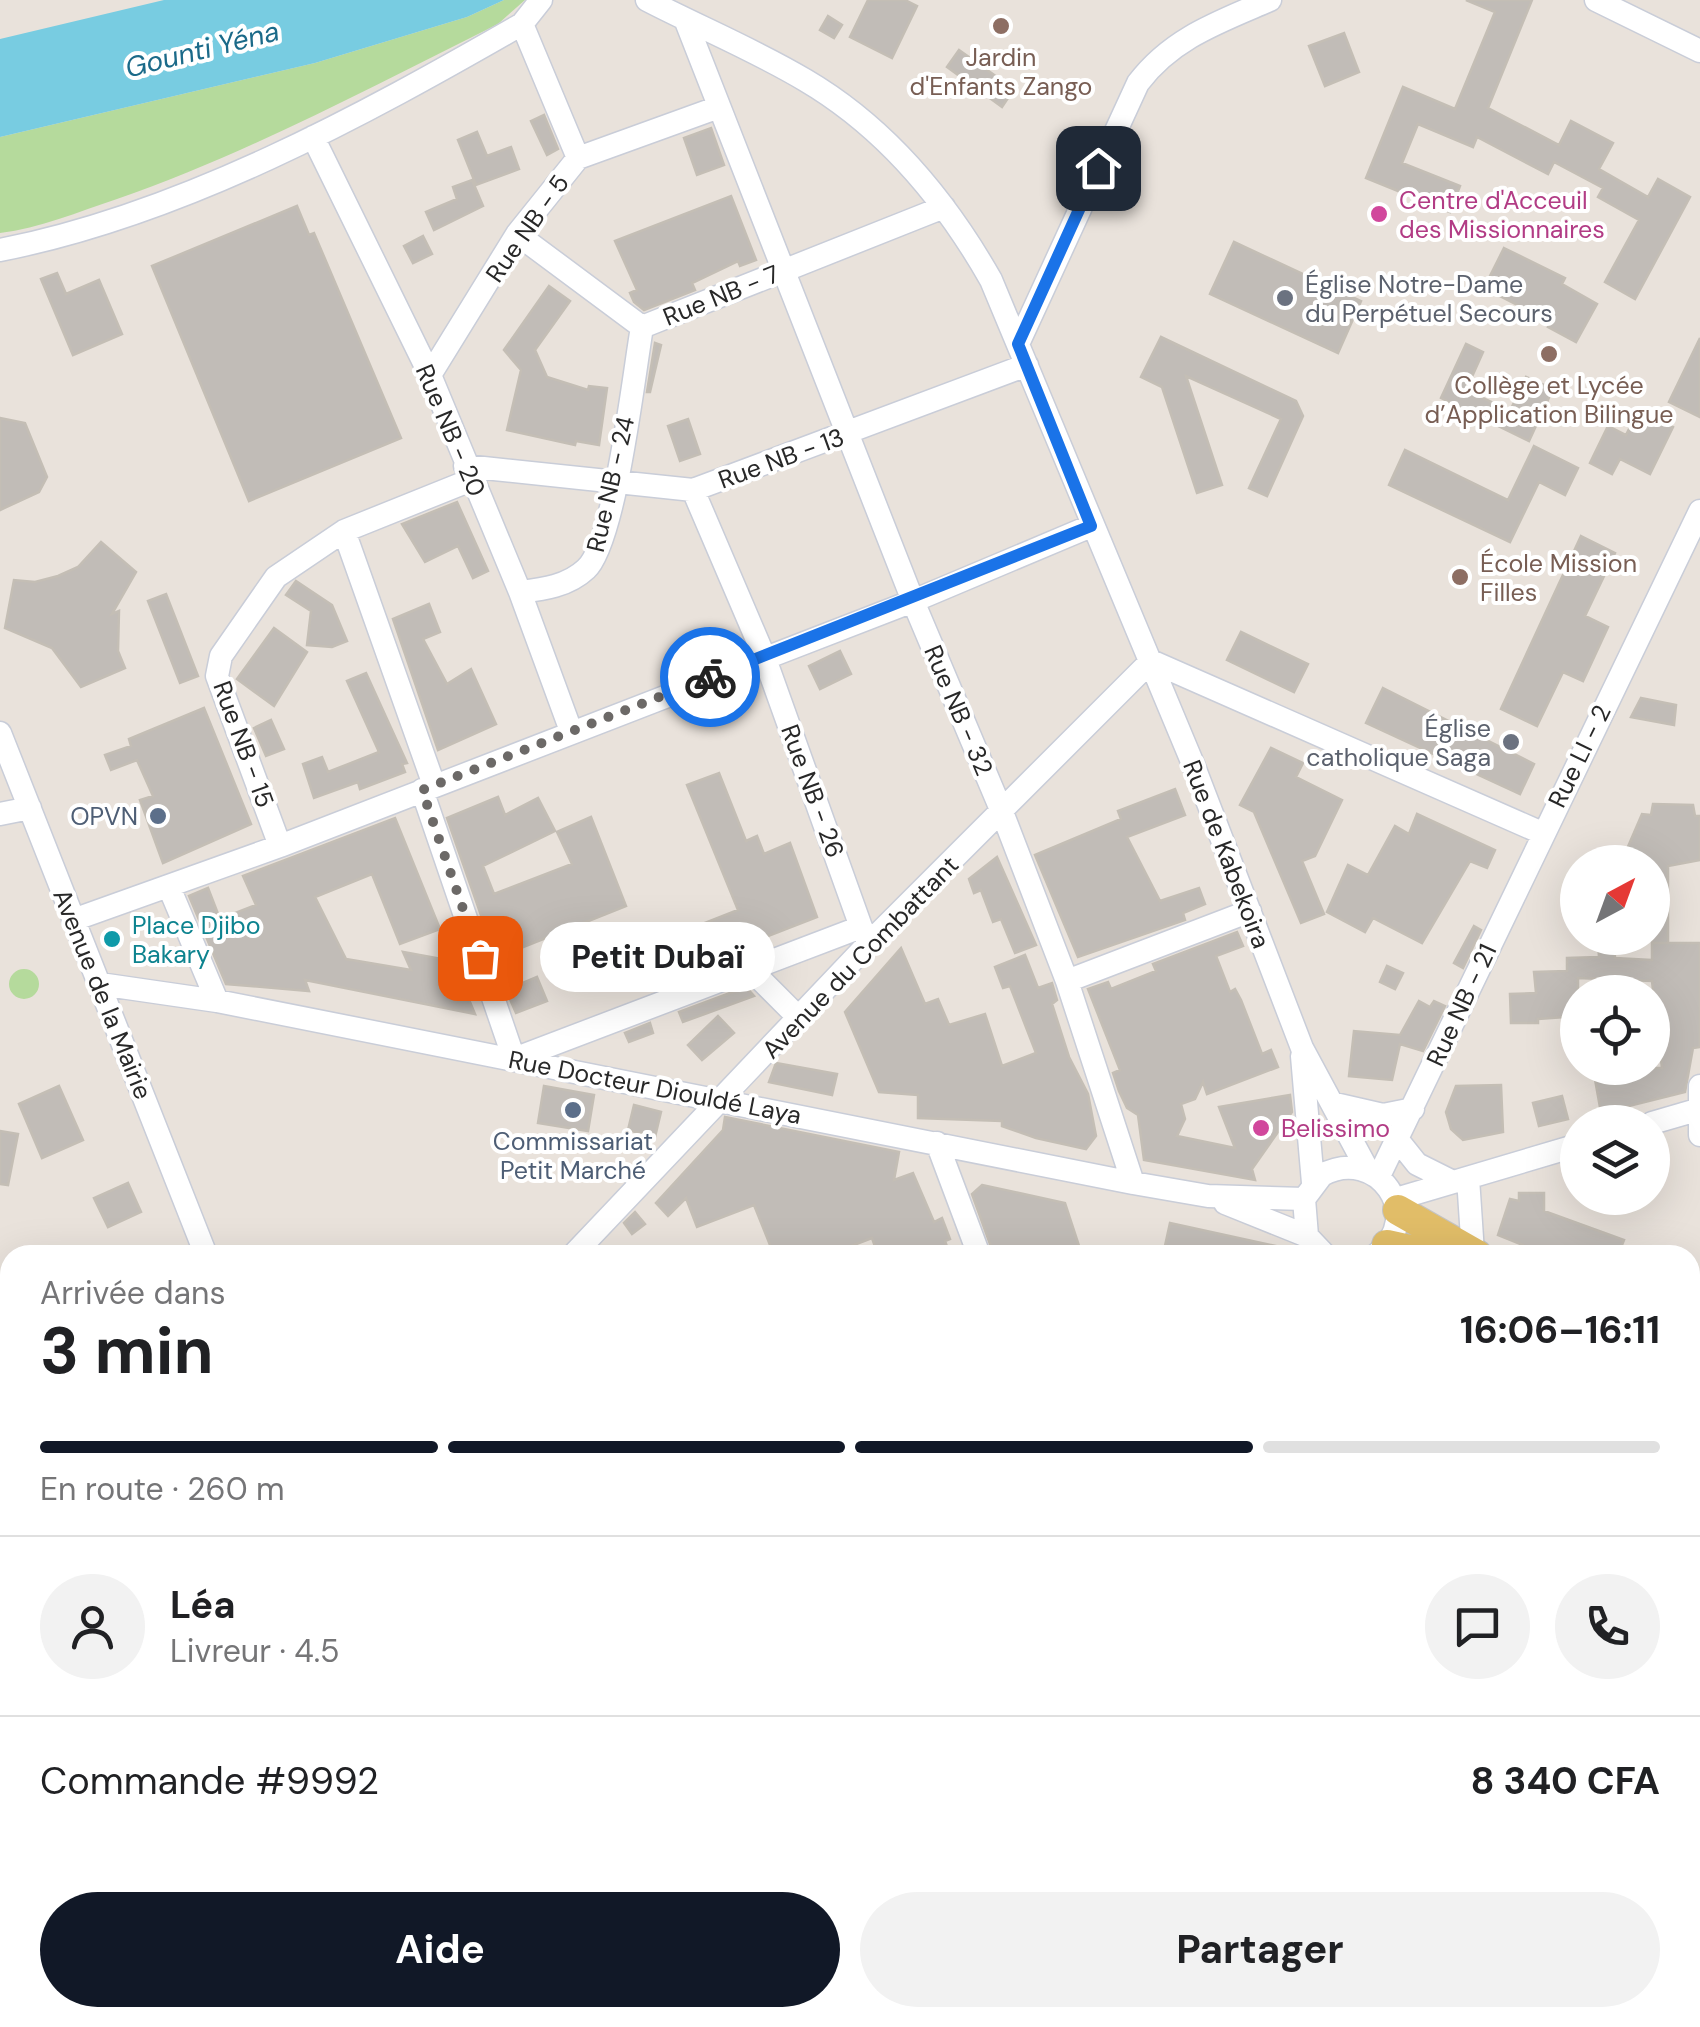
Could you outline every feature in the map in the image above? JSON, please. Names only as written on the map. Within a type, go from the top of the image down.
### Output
[{"type":"main road","points":[[1397,1204],[1461,1245]]},
{"type":"street","points":[[0,250],[119,218],[313,137],[522,24],[541,0]]},
{"type":"street","name":"Rue de Kabekoira","points":[[647,0],[804,79],[844,106],[883,138],[944,206],[991,280],[1091,526],[1151,661],[1302,1048],[1373,1173],[1397,1204]]},
{"type":"street","points":[[1022,355],[1138,83],[1164,52],[1202,29],[1270,0]]},
{"type":"street","points":[[1596,0],[1700,51]]},
{"type":"street","name":"Rue NB - 32","points":[[685,20],[913,600],[1002,812],[1067,982],[1133,1183]]},
{"type":"street","points":[[522,24],[578,158]]},
{"type":"street","name":"Rue NB - 5","points":[[430,375],[518,234],[578,158],[720,108]]},
{"type":"street","name":"Rue NB - 20","points":[[313,137],[430,375],[520,592],[571,732]]},
{"type":"street","name":"Rue NB - 7","points":[[518,234],[642,326],[944,206]]},
{"type":"street","name":"Rue NB - 24","points":[[520,592],[570,581],[587,568],[600,548],[642,326]]},
{"type":"street","name":"Rue NB - 13","points":[[468,473],[615,481],[693,490],[848,434],[1022,355]]},
{"type":"street","name":"Rue NB - 15","points":[[280,846],[217,667],[276,577],[344,532],[468,473]]},
{"type":"street","name":"Rue NB - 26","points":[[693,490],[764,656],[865,935]]},
{"type":"street","name":"Rue LI - 2","points":[[1151,661],[1542,834],[1700,512]]},
{"type":"street","points":[[73,920],[280,846],[913,600],[1091,526]]},
{"type":"street","points":[[344,532],[514,1059],[751,970],[865,935]]},
{"type":"street","name":"Avenue du Combattant","points":[[598,1244],[800,1018],[865,935],[1002,812],[1151,661]]},
{"type":"street","name":"Avenue de la Mairie","points":[[0,734],[202,1245]]},
{"type":"street","points":[[0,814],[30,808]]},
{"type":"street","name":"Rue NB - 21","points":[[1373,1173],[1398,1139],[1413,1109],[1542,834]]},
{"type":"street","points":[[169,887],[217,1001]]},
{"type":"street","points":[[1067,982],[1250,912]]},
{"type":"street","points":[[751,970],[800,1018]]},
{"type":"street","name":"Rue Docteur Diouldé Laya","points":[[100,984],[217,1001],[1208,1196],[1308,1191],[1332,1169],[1373,1173]]},
{"type":"street","name":"Rue de Kabekoira","points":[[1302,1048],[1308,1191],[1316,1245]]},
{"type":"street","points":[[1700,1086],[1700,1136]]},
{"type":"street","points":[[1335,1104],[1384,1115],[1413,1109]]},
{"type":"street","points":[[1670,1118],[1699,1110]]},
{"type":"street","points":[[1398,1139],[1417,1164],[1461,1180]]},
{"type":"street","points":[[937,1143],[974,1245]]},
{"type":"street","points":[[1383,1245],[1397,1204],[1461,1180],[1560,1151]]},
{"type":"street","points":[[1461,1180],[1473,1245]]},
{"type":"street","name":"Rue Docteur Diouldé Laya","points":[[1208,1196],[1309,1245]]},
{"type":"green space","points":[[504,0],[525,0],[498,24],[263,140],[117,199],[0,233],[0,137],[315,63],[467,17]]},
{"type":"green space","points":[[24,969],[38,978],[39,984],[30,998],[24,999],[10,990],[9,984],[18,970]]},
{"type":"water","name":"Gounti Yéna","points":[[164,0],[504,0],[467,17],[315,63],[0,137],[0,39]]},
{"type":"building","points":[[868,0],[905,0],[917,6],[892,58],[850,37]]},
{"type":"building","points":[[1466,0],[1532,0],[1488,108],[1559,145],[1571,121],[1613,143],[1599,169],[1648,197],[1658,179],[1690,197],[1635,299],[1605,282],[1639,220],[1598,197],[1603,188],[1554,162],[1548,174],[1477,137],[1473,147],[1418,124],[1402,163],[1460,186],[1450,212],[1366,178],[1403,87],[1455,109],[1495,12]]},
{"type":"building","points":[[828,16],[842,25],[834,38],[820,30]]},
{"type":"building","points":[[1344,33],[1359,72],[1325,86],[1309,46]]},
{"type":"building","points":[[959,50],[1014,89],[1002,107],[947,67]]},
{"type":"building","points":[[544,115],[558,149],[547,155],[531,121]]},
{"type":"building","points":[[711,128],[724,165],[697,175],[684,138]]},
{"type":"building","points":[[477,132],[487,156],[511,147],[519,169],[476,185],[458,140]]},
{"type":"building","points":[[472,180],[483,206],[434,230],[426,212],[457,199],[453,187]]},
{"type":"building","points":[[731,196],[756,260],[740,266],[738,261],[692,283],[695,290],[644,310],[634,302],[630,293],[637,290],[615,241]]},
{"type":"building","points":[[297,206],[309,235],[314,233],[401,438],[249,501],[152,266]]},
{"type":"building","points":[[423,236],[432,254],[413,263],[404,246]]},
{"type":"building","points":[[1234,242],[1361,301],[1338,353],[1210,294]]},
{"type":"building","points":[[1504,248],[1565,278],[1562,284],[1597,304],[1576,342],[1548,327],[1551,322],[1484,288]]},
{"type":"building","points":[[57,273],[66,294],[99,280],[122,334],[73,355],[41,279]]},
{"type":"building","points":[[549,286],[570,301],[535,350],[547,377],[588,390],[589,386],[607,388],[599,445],[576,441],[575,445],[507,430],[521,370],[504,350]]},
{"type":"building","points":[[1161,337],[1296,401],[1303,416],[1267,496],[1249,488],[1281,419],[1186,376],[1222,485],[1197,493],[1162,387],[1141,377]]},
{"type":"building","points":[[1700,338],[1700,417],[1669,402]]},
{"type":"building","points":[[655,343],[661,345],[647,392]]},
{"type":"building","points":[[1466,344],[1483,352],[1466,390],[1510,411],[1526,377],[1553,389],[1529,441],[1441,398]]},
{"type":"building","points":[[1639,409],[1673,427],[1650,474],[1620,459],[1612,474],[1590,463],[1608,426],[1626,435]]},
{"type":"building","points":[[0,418],[25,423],[47,477],[39,492],[0,510]]},
{"type":"building","points":[[688,419],[700,454],[680,461],[668,426]]},
{"type":"building","points":[[1534,446],[1578,468],[1565,495],[1539,482],[1510,542],[1389,485],[1405,450],[1508,500]]},
{"type":"building","points":[[457,502],[488,571],[473,578],[458,546],[425,562],[402,524]]},
{"type":"building","points":[[1581,536],[1615,553],[1585,616],[1608,627],[1583,681],[1563,672],[1537,726],[1501,709]]},
{"type":"building","points":[[101,542],[136,572],[112,614],[119,611],[118,651],[125,668],[81,687],[52,648],[5,628],[14,580],[35,582],[58,576],[78,567]]},
{"type":"building","points":[[296,581],[332,605],[347,641],[332,647],[307,645],[311,611],[286,595]]},
{"type":"building","points":[[166,594],[198,676],[180,683],[148,601]]},
{"type":"building","points":[[429,604],[440,632],[423,639],[447,684],[471,669],[496,724],[438,750],[393,619]]},
{"type":"building","points":[[274,628],[307,652],[274,706],[237,679]]},
{"type":"building","points":[[1241,632],[1308,664],[1294,692],[1227,660]]},
{"type":"building","points":[[840,651],[851,674],[820,689],[809,666]]},
{"type":"building","points":[[366,673],[407,763],[402,764],[405,772],[360,789],[358,782],[314,798],[303,764],[322,757],[328,772],[379,752],[347,681]]},
{"type":"building","points":[[1383,688],[1534,764],[1520,794],[1366,723]]},
{"type":"building","points":[[1641,698],[1676,705],[1674,725],[1631,717]]},
{"type":"building","points":[[204,708],[251,824],[163,863],[140,800],[153,796],[137,760],[111,770],[105,755],[131,746],[129,739]]},
{"type":"building","points":[[271,720],[284,749],[266,756],[254,728]]},
{"type":"building","points":[[1271,748],[1303,763],[1296,777],[1342,800],[1315,856],[1302,861],[1324,914],[1301,923],[1254,812],[1240,805]]},
{"type":"building","points":[[719,773],[746,841],[757,836],[764,854],[790,843],[817,917],[730,951],[735,959],[669,984],[649,945],[738,910],[687,785]]},
{"type":"building","points":[[1175,789],[1185,815],[1127,837],[1160,901],[1199,888],[1205,904],[1183,913],[1185,920],[1078,957],[1035,855],[1121,819],[1118,811]]},
{"type":"building","points":[[498,797],[505,815],[538,798],[555,831],[483,866],[494,894],[572,864],[557,832],[591,817],[626,906],[496,958],[447,818]]},
{"type":"building","points":[[1653,804],[1693,805],[1695,816],[1700,816],[1700,860],[1670,866],[1670,845],[1629,845],[1642,814],[1651,815]]},
{"type":"building","points":[[1417,814],[1495,850],[1487,868],[1470,861],[1422,943],[1373,918],[1365,932],[1327,912],[1348,865],[1368,875],[1395,826],[1409,834]]},
{"type":"building","points":[[395,818],[440,929],[400,944],[372,874],[315,897],[346,959],[411,970],[403,952],[453,961],[475,1014],[305,980],[309,991],[226,984],[189,896],[208,888],[220,919],[256,905],[243,876]]},
{"type":"building","points":[[997,857],[1036,945],[1015,953],[1001,919],[993,922],[981,890],[974,893],[969,879]]},
{"type":"building","points":[[1474,926],[1481,930],[1463,968],[1454,963]]},
{"type":"building","points":[[1237,932],[1243,946],[1216,956],[1230,992],[1235,989],[1241,1000],[1262,1054],[1271,1050],[1278,1067],[1207,1094],[1203,1082],[1195,1099],[1181,1104],[1185,1119],[1177,1136],[1235,1148],[1219,1107],[1290,1095],[1292,1112],[1252,1169],[1255,1180],[1144,1160],[1138,1115],[1127,1108],[1119,1091],[1113,1073],[1120,1070],[1088,989],[1108,982],[1111,989],[1156,971],[1153,964]]},
{"type":"building","points":[[1670,943],[1700,943],[1700,1047],[1693,1048],[1685,1092],[1633,1105],[1600,1105],[1596,1085],[1670,1085],[1670,975],[1560,975],[1560,1017],[1538,1019],[1538,1023],[1511,1023],[1510,994],[1536,993],[1534,972],[1567,971],[1567,958],[1652,960],[1652,955],[1670,955]]},
{"type":"building","points":[[901,948],[925,1004],[938,999],[949,1025],[985,1014],[1002,1066],[1036,1053],[1010,986],[1003,988],[995,967],[1025,955],[1038,988],[1052,983],[1057,1000],[1052,1004],[1069,1057],[1088,1094],[1096,1136],[1086,1149],[1036,1138],[1002,1126],[1002,1121],[918,1118],[918,1095],[879,1092],[845,1012]]},
{"type":"building","points":[[1387,966],[1403,973],[1395,989],[1380,982]]},
{"type":"building","points":[[537,977],[547,1001],[516,1013],[506,990]]},
{"type":"building","points":[[746,987],[754,996],[683,1022],[679,1012]]},
{"type":"building","points":[[1419,1001],[1430,1007],[1434,1001],[1445,1006],[1423,1051],[1400,1044],[1392,1080],[1349,1076],[1354,1031],[1400,1035]]},
{"type":"building","points":[[718,1016],[734,1033],[702,1060],[688,1045]]},
{"type":"building","points":[[650,1023],[653,1033],[629,1042],[625,1033]]},
{"type":"building","points":[[776,1063],[837,1074],[832,1095],[769,1082]]},
{"type":"building","points":[[1501,1085],[1503,1132],[1463,1140],[1451,1129],[1446,1112],[1456,1086]]},
{"type":"building","points":[[59,1086],[83,1140],[42,1158],[19,1104]]},
{"type":"building","points":[[544,1086],[594,1095],[588,1131],[538,1123]]},
{"type":"building","points":[[1562,1096],[1564,1105],[1560,1105],[1560,1121],[1539,1126],[1533,1103]]},
{"type":"building","points":[[634,1105],[661,1112],[655,1137],[628,1130]]},
{"type":"building","points":[[725,1117],[899,1152],[894,1180],[913,1173],[934,1222],[942,1218],[950,1239],[945,1241],[946,1245],[874,1245],[872,1238],[854,1245],[770,1245],[754,1205],[697,1227],[686,1198],[668,1216],[656,1203],[723,1130]]},
{"type":"building","points":[[0,1131],[18,1134],[8,1185],[0,1184]]},
{"type":"building","points":[[128,1183],[141,1212],[108,1227],[94,1198]]},
{"type":"building","points":[[982,1185],[1065,1203],[1079,1245],[990,1245],[972,1194]]},
{"type":"building","points":[[1519,1193],[1544,1193],[1544,1211],[1624,1240],[1622,1245],[1523,1245],[1498,1235],[1510,1199],[1519,1201]]},
{"type":"building","points":[[635,1212],[645,1224],[632,1234],[624,1223]]},
{"type":"building","points":[[1170,1223],[1271,1245],[1165,1245]]},
{"type":"way so far","points":[[480,958],[422,790],[710,677]]},
{"type":"place","name":"Jardin d'Enfants Zango","points":[[1001,26]]},
{"type":"place","name":"Centre d'Acceuil des Missionnaires","points":[[1379,214]]},
{"type":"place","name":"Église Notre-Dame du Perpétuel Secours","points":[[1285,298]]},
{"type":"place","name":"Collège et Lycée d’Application Bilingue","points":[[1549,354]]},
{"type":"place","name":"École Mission Filles","points":[[1460,577]]},
{"type":"place","name":"Église catholique Saga","points":[[1511,742]]},
{"type":"place","name":"OPVN","points":[[158,816]]},
{"type":"place","name":"Place Djibo Bakary","points":[[112,939]]},
{"type":"place","name":"Petit Dubaï","points":[[480,958]]},
{"type":"place","name":"Commissariat Petit Marché","points":[[573,1110]]},
{"type":"place","name":"Belissimo","points":[[1261,1128]]},
{"type":"route","points":[[710,677],[913,600],[1091,526],[1018,344],[1098,168]]}]
